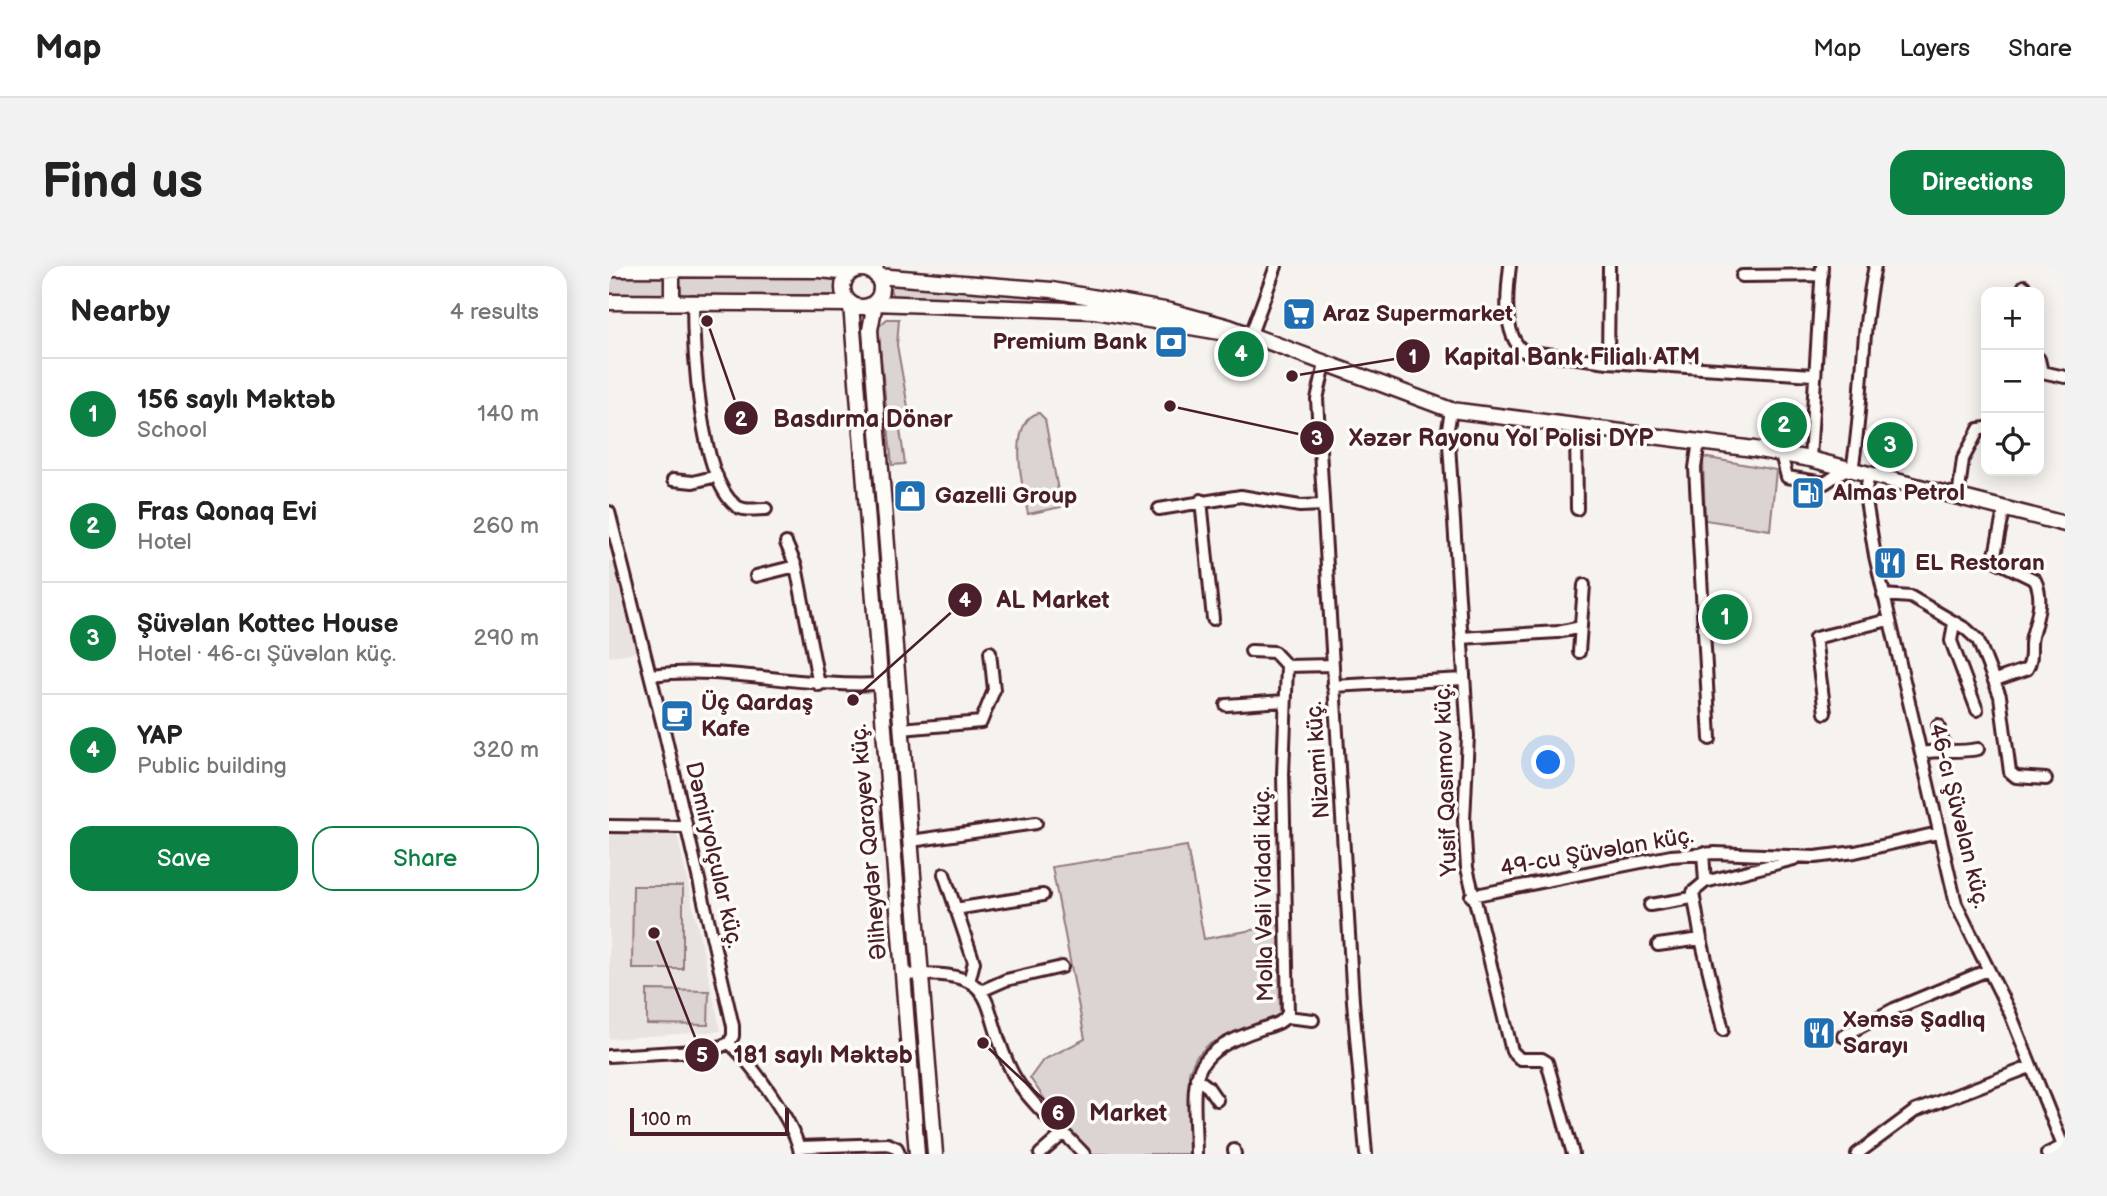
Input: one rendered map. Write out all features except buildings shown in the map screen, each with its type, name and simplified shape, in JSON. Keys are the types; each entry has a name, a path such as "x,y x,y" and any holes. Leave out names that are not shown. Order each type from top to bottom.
{"main road":[{"path":"672,267 672,301"},
{"path":"609,269 672,267 867,270 1080,295 1210,320 1249,337 1451,410 1576,428 1699,441 1810,459 2065,524"},
{"path":"851,270 843,289 851,304"},
{"path":"875,303 881,293 876,271"},
{"path":"609,302 851,304 863,308 875,303 1095,311 1249,337"},
{"name":"Əliheydər Qarayev küç.","path":"875,303 869,326 934,1154"},
{"name":"Əliheydər Qarayev küç.","path":"851,304 911,1083"},
{"path":"866,503 883,502"},
{"path":"893,849 897,855 903,857 911,845"},
{"path":"911,1083 934,1154"},
{"path":"911,1083 917,1154"}],"street":[{"path":"1249,337 1276,266"},
{"path":"1510,266 1509,315 1519,348 1539,355 1608,362 1813,375"},
{"path":"1608,362 1609,266"},
{"path":"1781,454 1787,477 1825,483 1849,469 1859,427 1859,386 1875,266"},
{"path":"1742,276 1788,271 1822,271 1813,375 1810,459"},
{"path":"693,301 695,372 717,476 736,506 742,509 766,509"},
{"name":"Nizami küç.","path":"1325,365 1316,392 1333,686 1366,1154"},
{"path":"2044,372 2065,377"},
{"name":"Yusif Qasımov küç.","path":"1451,410 1448,429 1468,748 1464,837 1471,896 1512,1051 1520,1059 1542,1059 1547,1062 1573,1154"},
{"path":"1576,428 1577,509"},
{"path":"1958,498 1966,449 1981,429"},
{"path":"1699,441 1695,468 1710,739"},
{"name":"46-cı Şüvəlan küç.","path":"1869,475 1865,494 1866,511 1883,596 1958,911 2015,1025 2064,1148"},
{"path":"673,480 693,482 717,476"},
{"path":"1159,509 1201,500 1241,496 1300,506 1323,505"},
{"path":"1201,500 1213,619"},
{"path":"1995,680 2027,669 2032,659 2032,634 2039,615 2035,580 1994,560 2004,510"},
{"name":"Dəmiryolçular küç.","path":"609,512 614,552 651,675 733,1026 733,1036 729,1043"},
{"path":"786,543 796,566 819,685"},
{"path":"756,576 796,566"},
{"path":"1579,652 1584,585"},
{"path":"1883,596 1894,594 1911,597 1973,633 1995,680 2003,708 2010,772 2016,777 2046,779"},
{"path":"1825,713 1815,638 1889,620"},
{"path":"1954,623 1951,641 1977,710"},
{"path":"1461,638 1557,632 1581,627"},
{"path":"1251,651 1274,652 1287,666 1332,665"},
{"path":"901,729 981,722 994,690 990,652"},
{"name":"Molla Vəli Vidadi küç.","path":"1196,1078 1201,1064 1213,1049 1286,1017 1283,774 1287,666"},
{"path":"651,675 691,673 819,685 879,684"},
{"path":"1333,686 1464,679"},
{"path":"1226,705 1285,701"},
{"path":"1938,725 1945,749"},
{"path":"1921,753 1945,749 1955,753 1978,749"},
{"path":"911,845 1036,822"},
{"path":"609,826 686,827"},
{"name":"49-cu Şüvəlan küç.","path":"1471,896 1671,856 1703,853 1798,858 1855,852 1938,833"},
{"path":"1703,853 1705,882"},
{"path":"1723,1030 1692,898 1697,887 1705,882 1798,858"},
{"path":"944,874 974,962 969,982"},
{"path":"955,909 1043,895"},
{"path":"1650,905 1692,898"},
{"path":"1658,945 1701,939"},
{"path":"981,991 1006,980 1062,967"},
{"path":"1843,1036 1894,1009 1988,970"},
{"path":"902,975 920,974"},
{"name":"Əliheydər Qarayev küç.","path":"920,974 940,975 969,982 981,991 992,1011 1013,1074 1084,1154"},
{"path":"1286,1017 1313,1020"},
{"path":"609,1056 712,1050 729,1043 752,1069 789,1125 800,1151 888,1144 897,1148 899,1154"},
{"path":"1857,1154 1915,1111 2030,1067"},
{"path":"1196,1078 1208,1087 1217,1100"},
{"path":"1196,1078 1196,1154"},
{"path":"1040,1154 1064,1133"},
{"path":"2047,1154 2064,1148"}],"shaded area":[{"path":"680,275 836,277 836,295 681,295"},
{"path":"664,276 664,295 609,295 609,277"},
{"path":"893,283 1076,297 1077,303 893,297 890,289"},
{"path":"887,319 899,319 897,345 909,413 898,416 905,464 892,465 878,327"},
{"path":"1039,413 1045,419 1061,507 1028,514 1019,458 1020,442 1023,428 1029,418"},
{"path":"1703,457 1776,470 1770,530 1705,520"},
{"path":"609,559 617,569 636,652 609,657"},
{"path":"609,834 677,834 721,1031 609,1039"},
{"path":"1187,846 1204,939 1279,925 1280,1016 1209,1044 1196,1057 1189,1072 1190,1154 1091,1154 1053,1111 1030,1078 1043,1060 1085,1039 1052,867"},
{"path":"633,886 683,886 683,969 632,969"},
{"path":"647,990 709,991 708,1025 647,1024"}],"place":[{"name":"Araz Supermarket","path":"1299,314"},
{"name":"Basdırma Dönər","path":"707,321"},
{"name":"Premium Bank","path":"1171,342"},
{"name":"YAP","path":"1241,354"},
{"name":"Kapital Bank Filialı ATM","path":"1292,376"},
{"name":"Xəzər Rayonu Yol Polisi DYP","path":"1170,406"},
{"name":"Fras Qonaq Evi","path":"1784,425"},
{"name":"Şüvəlan Kottec House","path":"1890,445"},
{"name":"Almas Petrol","path":"1808,493"},
{"name":"Gazelli Group","path":"910,496"},
{"name":"EL Restoran","path":"1890,563"},
{"name":"156 saylı Məktəb","path":"1725,617"},
{"name":"AL Market","path":"853,700"},
{"name":"Üç Qardaş Kafe","path":"677,716"},
{"name":"181 saylı Məktəb","path":"654,933"},
{"name":"Xəmsə Şadlıq Sarayı","path":"1819,1033"},
{"name":"Market","path":"983,1043"}]}
